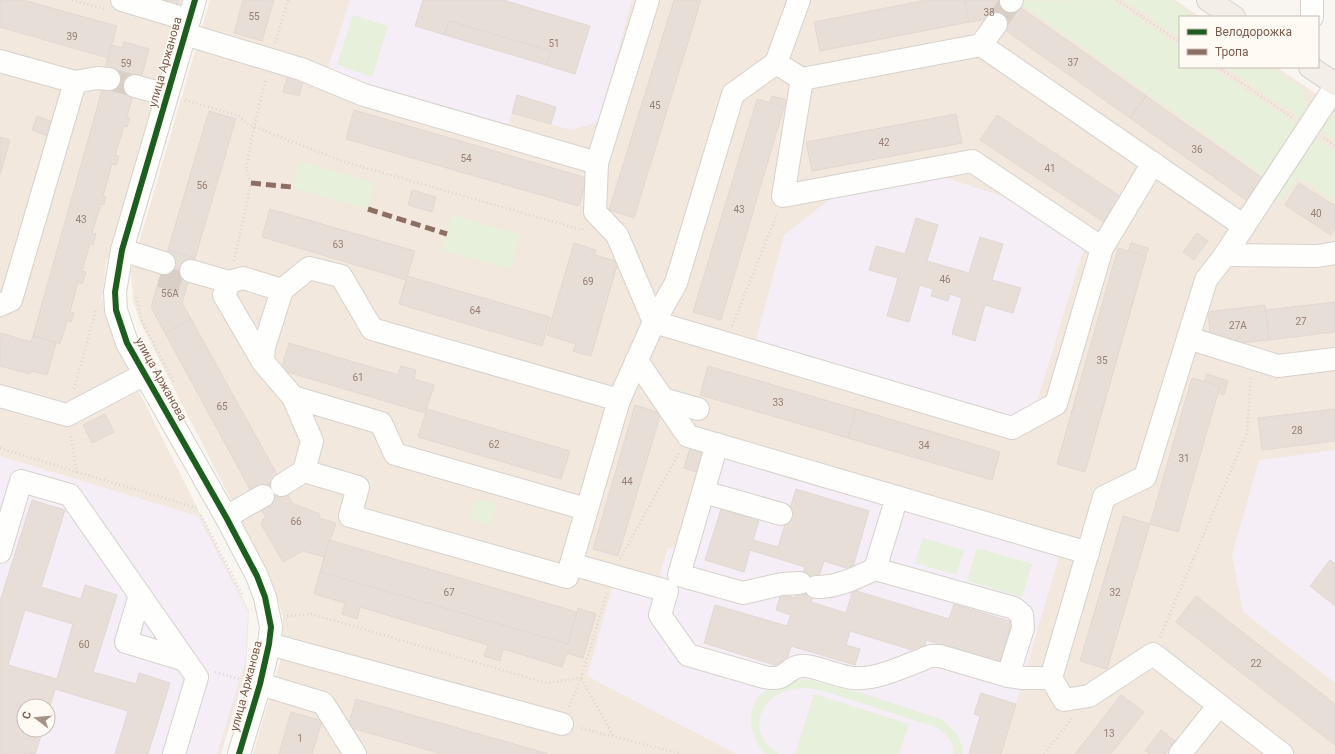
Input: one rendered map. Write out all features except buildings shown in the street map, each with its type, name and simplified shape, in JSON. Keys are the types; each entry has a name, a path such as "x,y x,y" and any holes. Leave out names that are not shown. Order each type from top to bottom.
{"main road":[{"path":"1208,0 1232,16"},
{"path":"1313,68 1335,85"}],"street":[{"path":"122,0 189,18 270,59 301,68 364,94 597,163"},
{"path":"648,0 597,163 596,212 617,234 654,322"},
{"path":"304,471 358,487 350,516 567,577 619,400 654,322 676,283 733,94 776,63 799,0"},
{"path":"1312,0 1312,16"},
{"name":"улица Аржанова","path":"189,18 174,97 115,292 116,310 128,343 226,517 257,576 265,597 271,627 269,644 247,680 239,754"},
{"path":"776,63 802,79 981,45 996,24"},
{"path":"981,45 1244,226"},
{"path":"0,61 76,82 97,78 110,79"},
{"path":"802,79 783,196 972,161 1102,248"},
{"path":"0,306 12,300 76,82"},
{"path":"1282,754 1152,654 1089,696 1064,700 1050,678 1104,497 1144,478 1206,280 1225,255 1335,85"},
{"path":"135,86 174,97"},
{"path":"654,322 1012,428 1056,404 1102,248 1153,163"},
{"path":"1225,255 1317,256 1335,253"},
{"path":"125,261 162,269"},
{"path":"263,362 264,347 282,290 309,268 341,276 372,329 619,400"},
{"path":"189,277 227,289 263,362 293,397 312,441 304,471 282,485"},
{"path":"227,289 243,278 282,290"},
{"path":"1188,338 1278,366 1335,360"},
{"path":"637,361 688,436 1088,552"},
{"path":"0,396 67,415 145,374"},
{"path":"293,397 381,423 395,454 586,509"},
{"path":"663,399 698,409"},
{"path":"717,444 704,492 673,583 660,615 688,655 774,679 784,676 793,669 802,665 854,678 869,678 931,656 940,656 1008,676 1024,678 1050,678"},
{"path":"0,552 21,481 70,495 197,677 174,754"},
{"path":"704,492 781,514"},
{"path":"226,517 263,496"},
{"path":"875,569 897,497"},
{"path":"571,564 612,576 743,593 782,584 828,587 844,583 875,569 1014,608 1022,615 1022,628 1008,676"},
{"path":"140,595 126,642 185,660"},
{"path":"269,644 562,724"},
{"path":"247,680 323,703 356,754"},
{"path":"1180,754 1219,705"}],"path":[{"path":"1118,0 1179,41"},
{"path":"227,289 251,183 246,169 270,59"},
{"path":"1219,68 1335,146"},
{"path":"174,97 239,116 247,124 342,161 582,230 596,212"},
{"path":"725,343 783,196"},
{"path":"125,261 142,321 177,389"},
{"path":"97,304 100,311"},
{"path":"1152,654 1247,433 1252,358"},
{"path":"681,754 562,724 581,678 612,576 688,436"},
{"path":"77,472 198,508"},
{"path":"194,501 244,598"},
{"path":"281,616 312,614 546,683 581,678"},
{"path":"581,678 614,737"},
{"path":"1044,754 1089,696"}],"shaded area":[{"path":"0,0 186,0 106,264 102,299 114,342 249,611 246,670 221,754 0,754"},
{"path":"210,0 1175,0 1199,16 1179,16 1179,68 1278,68 1335,106 1335,754 253,754 282,655 283,617 271,578 140,322 133,300 131,270"},
{"path":"350,0 632,0 598,122 571,130 512,113 507,129 327,71"},
{"path":"943,177 1012,199 1084,247 1037,402 1010,422 804,361 800,353 756,340 784,235 834,196"},
{"path":"706,448 1061,550 1001,754 736,754 587,676 618,567 659,578 667,549 678,546"},
{"path":"1335,450 1335,683 1243,612 1232,555 1259,460"},
{"path":"0,456 198,516 248,612 245,662 217,754 0,754"}],"green space":[{"path":"1111,0 1179,45 1179,68 1212,68 1299,126 1267,178 1017,1"},
{"path":"1123,0 1171,0 1195,16 1179,16 1179,37"},
{"path":"353,15 388,26 372,77 337,65"},
{"path":"1225,68 1272,68 1303,89 1306,107 1303,120"},
{"path":"1330,112 1335,112 1335,141 1316,128"},
{"path":"1311,135 1335,151 1335,202 1297,177 1281,202 1273,197"},
{"path":"300,161 375,183 368,209 292,187"},
{"path":"452,215 520,235 510,269 442,250"},
{"path":"476,498 496,504 490,525 469,519"},
{"path":"923,538 964,550 956,575 915,563"},
{"path":"977,548 1032,564 1022,597 967,581"},
{"path":"807,679 858,692 943,720 956,733 963,747 962,754 953,754 953,746 951,742 938,728 831,693 806,688 791,689 779,694 769,701 762,711 759,722 761,733 767,744 779,754 765,754 754,736 752,727 751,717 757,699 777,683 790,680"},
{"path":"814,694 909,724 899,754 795,754"}],"tunnel":[{"path":"996,24 1011,1"},
{"path":"109,79 135,86"},
{"path":"160,276 187,284"}],"marked path":[{"path":"251,183 292,187"},
{"path":"368,209 447,234"}],"cycle path":[{"path":"195,0 122,250 115,292 116,310 127,343 226,517 257,576 265,597 271,627 269,644 260,684 239,754"}]}
